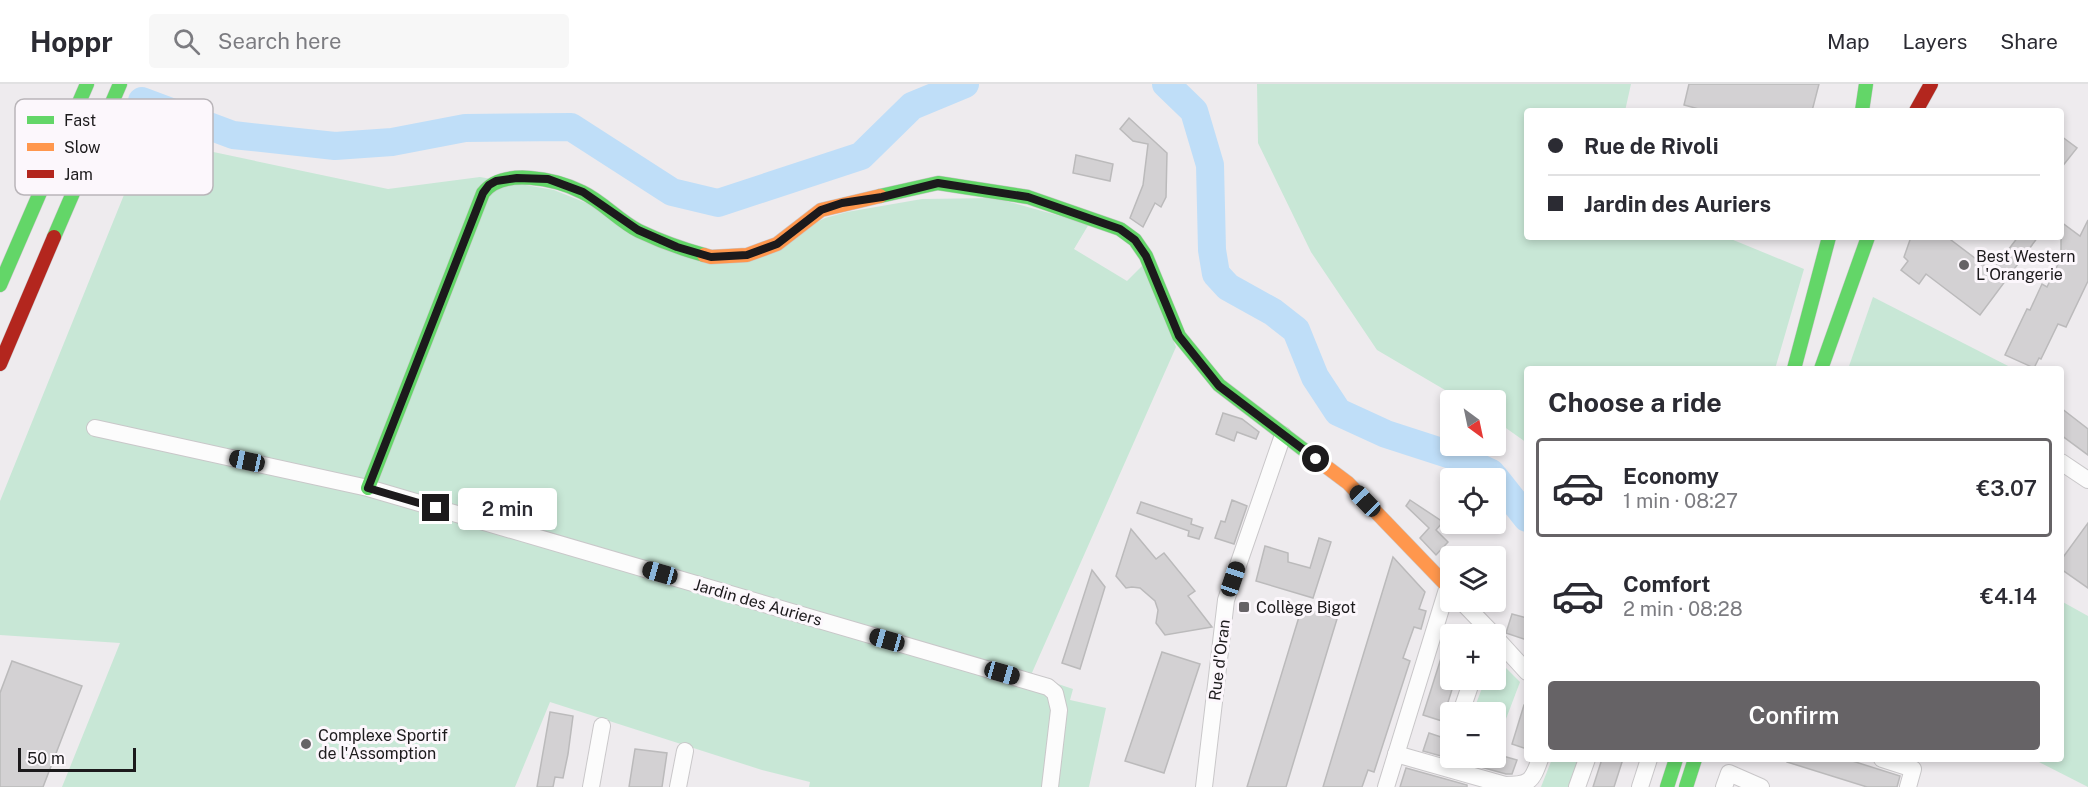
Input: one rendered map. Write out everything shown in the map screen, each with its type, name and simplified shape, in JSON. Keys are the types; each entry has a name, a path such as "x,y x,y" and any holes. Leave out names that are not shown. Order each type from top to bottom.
{"main road":[{"path":"81,99 87,84"},
{"path":"114,99 120,84"},
{"path":"1862,108 1866,84"},
{"path":"1918,108 1931,84"},
{"path":"368,488 483,193 489,185 496,181 517,178 548,179 583,192 638,230 677,247 711,257 747,255 777,244 821,210 842,203 882,197 938,183 1028,197 1120,229 1135,240 1146,256 1179,336 1219,386 1348,483 1440,579"},
{"path":"0,285 39,195"},
{"path":"0,364 73,195"},
{"path":"1795,366 1828,240"},
{"path":"1822,366 1867,240"},
{"path":"1656,787 1664,762"},
{"path":"1667,787 1675,762"},
{"path":"1686,787 1694,762"}],"street":[{"name":"Jardin des Auriers","path":"95,428 368,488 1048,687 1055,693 1059,710 1050,787"},
{"name":"Rue d'Oran","path":"1204,787 1226,600 1283,435"},
{"path":"2064,464 2088,480"},
{"path":"1386,787 1441,612"},
{"path":"1471,612 1481,624"},
{"path":"1506,650 1524,669"},
{"path":"591,787 602,726"},
{"path":"678,787 685,752"},
{"path":"1396,754 1477,782 1505,785 1522,785 1533,778 1539,762"},
{"path":"1577,787 1586,762"},
{"path":"1641,787 1648,762"},
{"path":"1891,762 1913,769 1908,787"},
{"path":"1726,780 1761,787"}],"green space":[{"path":"1257,84 1631,84 1626,108 1524,108 1524,240 1733,240 1804,269 1776,366 1524,366 1524,441 1506,428 1506,390 1445,390 1377,350 1311,252 1258,143"},
{"path":"213,152 388,189 480,177 554,190 736,263 825,218 847,212 922,199 995,198 1089,224 1074,249 1127,281 1143,265 1176,347 1031,675 1073,689 1070,700 1106,708 1089,787 809,787 810,782 762,770 550,702 515,787 62,787 120,643 0,635 0,501 124,195 213,195"},
{"path":"1873,297 2008,366 1849,366"},
{"path":"2064,603 2088,616 2088,787 2039,762 2064,762"},
{"path":"1506,668 1520,682 1506,719 1506,702 1477,702 1481,690 1506,690"},
{"path":"1551,762 1578,762 1569,787 1541,787"}],"building":[{"path":"1689,84 1819,84 1813,108 1695,108 1684,105"},
{"path":"1129,118 1167,153 1166,197 1161,207 1155,203 1143,227 1130,218 1143,185 1148,144 1133,141 1120,129"},
{"path":"2064,138 2077,148 2064,164"},
{"path":"1076,155 1113,164 1110,181 1073,173"},
{"path":"2088,220 2088,281 2066,327 2058,324 2041,359 2039,358 2035,366 2030,366 2005,355 2027,309 2030,310 2042,284 2047,287 2061,258 2064,224 2080,236"},
{"path":"1910,240 1951,240 1992,271 2016,240 2036,240 1980,315 1926,274 1919,284 1901,270 1908,261 1904,257"},
{"path":"2064,410 2088,429 2088,455 2064,437"},
{"path":"1223,413 1242,419 1259,432 1256,439 1237,432 1234,441 1216,434"},
{"path":"1232,500 1247,506 1234,544 1215,538 1221,521 1225,522"},
{"path":"1410,500 1440,520 1440,525 1436,530 1448,542 1444,546 1440,546 1440,551 1436,555 1420,538 1429,528 1406,506"},
{"path":"1141,502 1192,519 1191,524 1203,528 1199,539 1188,536 1189,531 1137,513"},
{"path":"2088,523 2088,588 2064,571 2064,556"},
{"path":"1131,529 1156,559 1164,553 1195,591 1188,596 1212,627 1165,635 1156,623 1158,610 1155,601 1140,588 1126,588 1116,576"},
{"path":"1319,538 1331,542 1313,598 1256,581 1265,546 1288,553 1288,562 1310,568"},
{"path":"1393,557 1425,592 1419,609 1426,611 1421,629 1414,627 1403,658 1410,661 1374,772 1368,770 1362,787 1323,787"},
{"path":"1092,570 1105,587 1080,669 1062,663"},
{"path":"1302,607 1337,619 1286,787 1247,787"},
{"path":"1512,614 1524,617 1524,639 1506,633"},
{"path":"1162,652 1200,664 1164,773 1125,761"},
{"path":"12,661 82,686 43,787 0,787 0,693"},
{"path":"1440,661 1440,690 1452,690 1448,702 1440,702 1440,720 1423,715"},
{"path":"1524,705 1524,748 1512,744"},
{"path":"550,712 573,716 568,754 563,778 555,777 553,787 537,787"},
{"path":"1429,733 1440,737 1440,756 1423,751"},
{"path":"635,749 667,753 662,787 629,787"},
{"path":"1506,757 1517,760 1512,774 1484,768 1506,768"},
{"path":"1601,762 1622,762 1614,787 1593,787"},
{"path":"1787,762 1856,762 1900,776 1897,787 1867,787"},
{"path":"1406,768 1467,785 1467,787 1400,787"}],"waterway":[{"path":"213,128 233,135 335,146 392,142 465,128 571,127 672,192 718,203 861,156 912,106 965,84"},
{"path":"1166,84 1194,111 1210,165 1212,250 1216,274 1228,287 1273,312 1296,330 1315,377 1338,412 1386,434 1454,456 1480,468"},
{"path":"1506,492 1524,514"}],"traffic: fast":[{"path":"81,99 87,84"},
{"path":"114,99 120,84"},
{"path":"1862,108 1866,84"},
{"path":"368,488 483,193 492,185 503,180 530,178 571,187 590,196 639,231 704,255"},
{"path":"880,196 938,183 1028,197 1120,229 1135,240 1146,256 1179,336 1219,385 1308,453"},
{"path":"0,285 39,195"},
{"path":"54,237 72,195"},
{"path":"1795,366 1828,240"},
{"path":"1822,366 1867,240"},
{"path":"1667,787 1675,762"},
{"path":"1686,787 1694,762"}],"traffic: slow":[{"path":"704,255 711,257 747,255 777,244 821,210 880,196"},
{"path":"1308,453 1348,483 1440,579"}],"traffic: jam":[{"path":"1918,108 1931,84"},
{"path":"0,364 54,237"}],"place":[{"name":"Best Western L'Orangerie","path":"1964,265"},
{"name":"Collège Bigot","path":"1244,607"},
{"name":"Complexe Sportif de l'Assomption","path":"306,744"}],"route":[{"path":"436,508 368,488 483,193 489,185 496,181 517,178 548,179 583,192 638,230 677,247 711,257 747,255 777,244 821,210 842,203 882,197 938,183 1028,197 1120,229 1135,240 1146,256 1179,336 1219,386 1316,459"}]}
